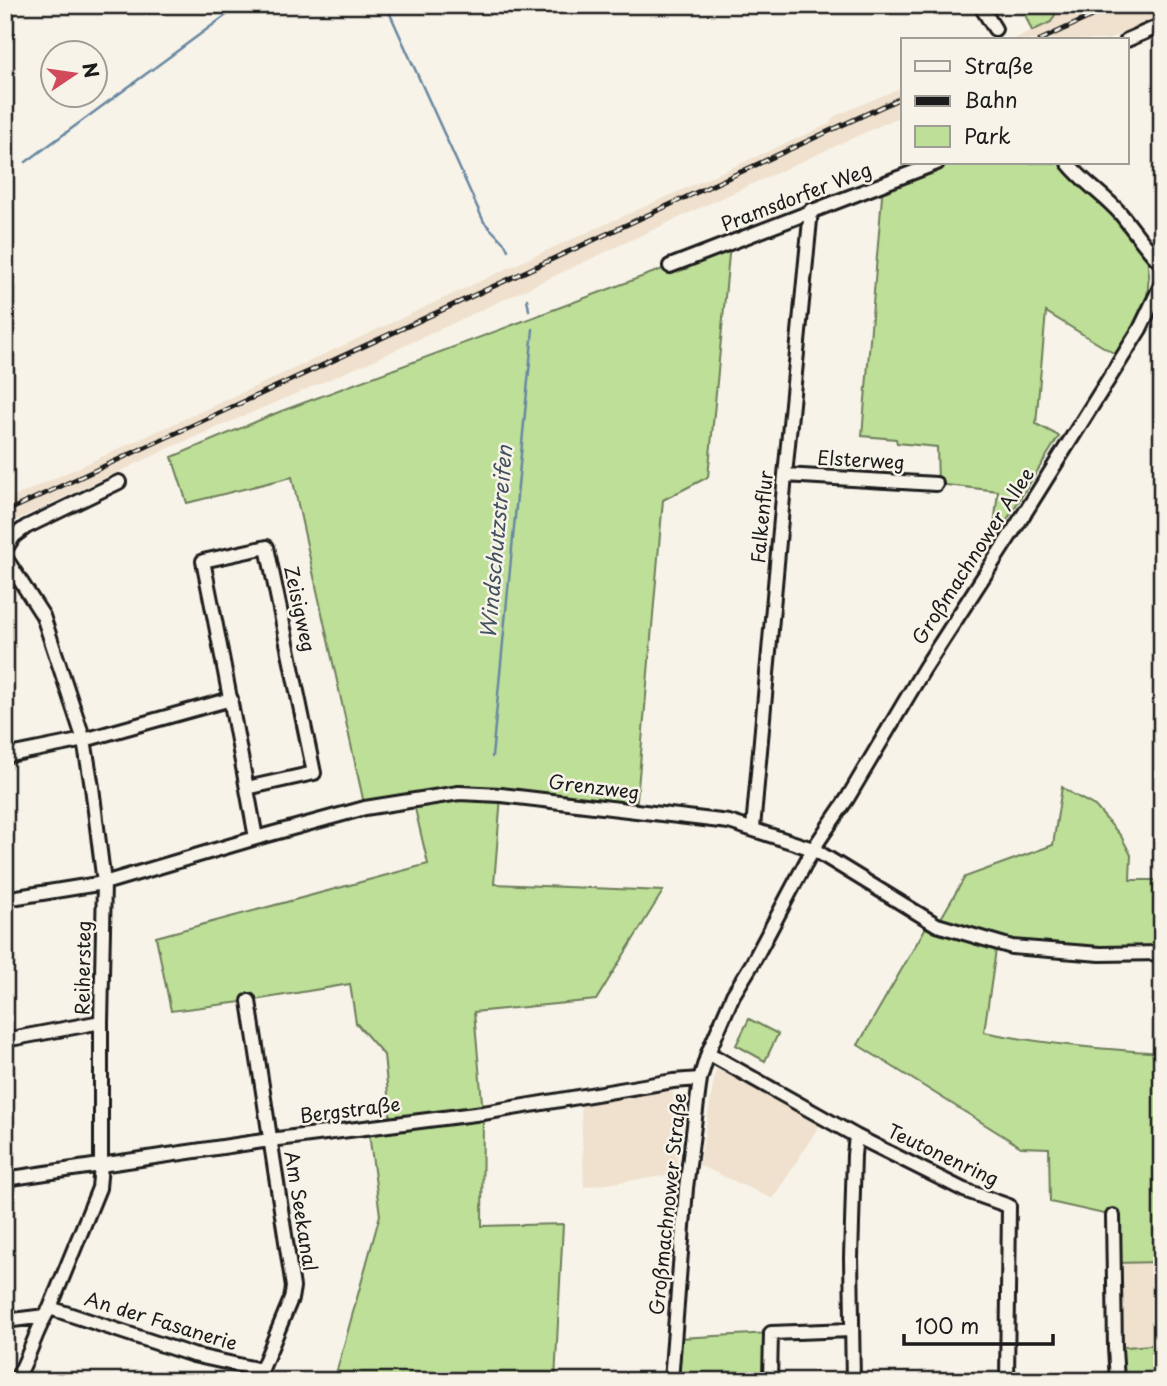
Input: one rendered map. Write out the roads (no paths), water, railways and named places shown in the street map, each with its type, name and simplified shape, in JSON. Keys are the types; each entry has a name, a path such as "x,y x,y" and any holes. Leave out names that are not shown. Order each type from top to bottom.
{"street":[{"path":"980,5 992,24 986,5"},
{"path":"1128,40 1162,25"},
{"name":"Pramsdorfer Weg","path":"670,266 934,164"},
{"path":"1069,164 1079,177 1119,213 1162,264"},
{"name":"Falkenflur","path":"753,828 811,210"},
{"name":"Großmachnower Allee","path":"813,849 847,799 924,669 1026,512 1140,328 1162,283"},
{"name":"Elsterweg","path":"785,475 936,484"},
{"path":"5,550 14,536 26,527 119,482"},
{"name":"Zeisigweg","path":"247,788 314,773 267,547 203,561 256,838"},
{"name":"Reihersteg","path":"5,557 43,616 84,740 104,883 99,1188 26,1364 15,1381"},
{"path":"5,756 84,740 231,699"},
{"name":"Grenzweg","path":"5,899 104,883 365,808 459,793 501,795 729,822 813,849 929,922 972,936 1012,947 1100,954 1162,953"},
{"name":"Großmachnower Straße","path":"671,1381 686,1188 700,1079 733,995 813,849"},
{"name":"Am Seekanal","path":"249,1001 293,1287 291,1299 259,1375"},
{"path":"5,1040 101,1022"},
{"name":"Teutonenring","path":"708,1053 856,1136 964,1190 1009,1206 1007,1381"},
{"name":"Bergstraße","path":"5,1179 270,1140 483,1113 673,1081 700,1079"},
{"name":"Teutonenring","path":"853,1381 851,1329 856,1136"},
{"path":"1113,1216 1118,1381"},
{"path":"5,1321 48,1312"},
{"name":"An der Fasanerie","path":"48,1312 259,1375"},
{"path":"770,1381 771,1333 851,1329"}],"waterway":[{"path":"26,162 240,5"},
{"name":"Windschutzstreifen","path":"386,5 484,222 508,250"},
{"name":"Windschutzstreifen","path":"527,299 529,310"},
{"name":"Windschutzstreifen","path":"492,757 533,329"}],"railway":[{"path":"1044,38 1116,5"},
{"path":"5,512 901,98"}]}
